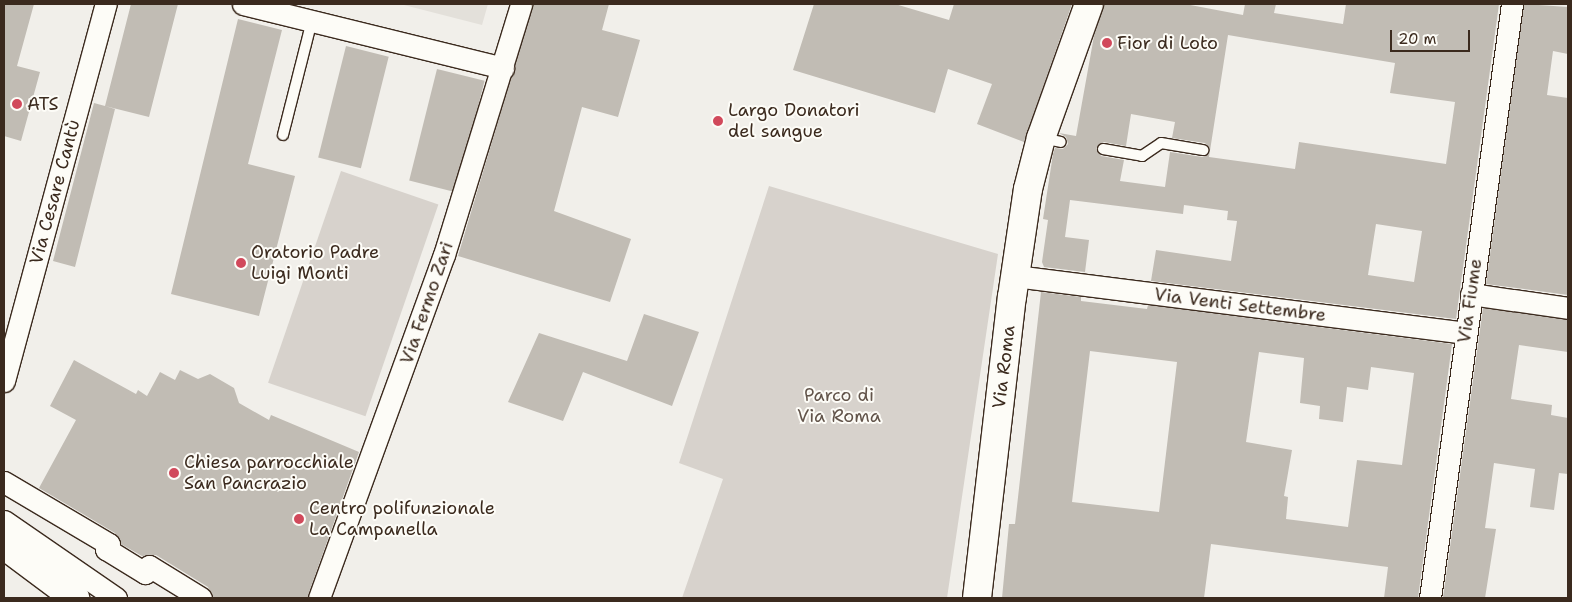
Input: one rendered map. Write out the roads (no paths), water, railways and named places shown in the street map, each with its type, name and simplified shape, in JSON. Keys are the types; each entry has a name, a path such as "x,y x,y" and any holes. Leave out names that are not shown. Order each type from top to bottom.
{"street":[{"name":"Via Cesare Cantù","path":"4,381 106,4"},
{"path":"243,4 503,68"},
{"name":"Via Fermo Zari","path":"318,598 444,255 503,68 520,4"},
{"name":"Via Roma","path":"977,598 1015,276 1028,189 1051,140 1089,4"},
{"name":"Via Fiume","path":"1430,598 1512,4"},
{"name":"Via Venti Settembre","path":"1015,276 1466,333"},
{"path":"1471,294 1568,308"},
{"path":"4,482 109,544 106,549 145,573 149,566 201,598"},
{"path":"4,521 116,598"},
{"path":"4,545 75,598"}],"lane":[{"path":"283,135 312,20"},
{"path":"1103,148 1142,156 1161,143 1203,150"}],"place":[{"name":"Fior di Loto","path":"1107,43"},
{"name":"ATS","path":"17,104"},
{"name":"Largo Donatori del sangue","path":"718,121"},
{"name":"Oratorio Padre Luigi Monti","path":"241,263"},
{"name":"Chiesa parrocchiale San Pancrazio","path":"174,473"},
{"name":"Centro polifunzionale La Campanella","path":"299,519"}],"park label":[{"name":"Parco di Via Roma","path":"839,406"}]}
